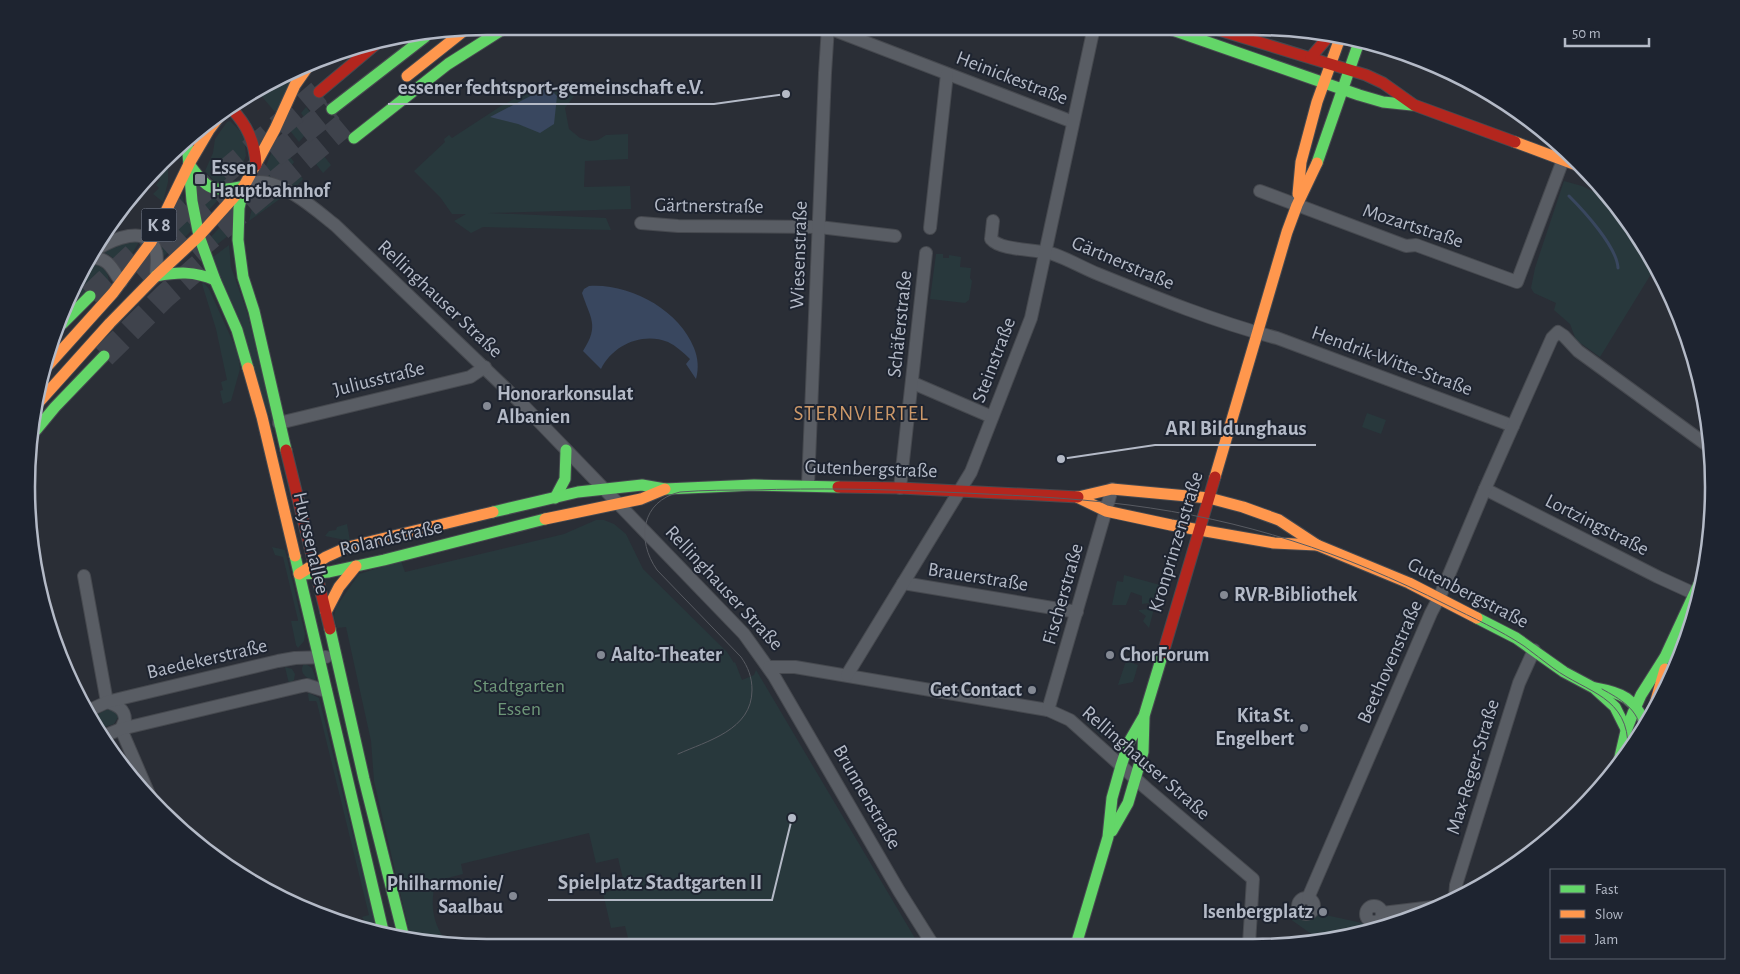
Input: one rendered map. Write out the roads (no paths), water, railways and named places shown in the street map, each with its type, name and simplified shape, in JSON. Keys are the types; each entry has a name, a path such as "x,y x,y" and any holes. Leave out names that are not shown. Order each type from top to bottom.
{"main road":[{"path":"354,138 429,78 494,35"},
{"path":"1186,35 1332,87 1383,102 1414,105 1567,161"},
{"path":"1236,35 1340,66 1383,83 1414,105"},
{"path":"396,84 458,36"},
{"path":"455,38 459,36"},
{"path":"332,109 418,41"},
{"path":"1311,57 1325,41"},
{"name":"Kronprinzenstraße","path":"1108,837 1112,798 1121,766 1129,742 1144,716 1257,333 1297,205 1316,166 1332,87 1340,66 1340,44"},
{"name":"Kronprinzenstraße","path":"1297,205 1301,162 1340,66 1354,47"},
{"path":"319,92 368,51"},
{"path":"348,95 372,64"},
{"name":"K 8","path":"45,396 85,350 156,276 199,236 244,186 295,85 303,74"},
{"path":"235,112 253,139 256,165"},
{"name":"K 8","path":"54,359 121,282 151,242 189,164 208,131"},
{"name":"Huyssenallee","path":"188,148 192,201 199,236 214,280 237,330 248,365 294,547 382,926"},
{"path":"189,164 203,183 213,190 244,186"},
{"name":"Huyssenallee","path":"244,186 239,208 240,259 243,277 254,312 279,423 316,568 364,779 402,931"},
{"path":"156,276 181,271 192,272 214,280"},
{"path":"67,319 90,296"},
{"path":"39,426 104,356"},
{"path":"556,498 565,478 566,450"},
{"name":"Gutenbergstraße","path":"665,489 746,485 808,486 960,490 1077,497 1112,489 1208,498 1279,520 1317,545 1385,572 1516,638 1564,672 1594,688 1615,707 1626,729"},
{"name":"Rolandstraße","path":"299,574 316,568 348,547 556,498 604,488 642,486 665,489"},
{"name":"Rolandstraße","path":"316,568 329,572 384,560 503,528 641,499 665,489"},
{"name":"Gutenbergstraße","path":"1077,497 1106,511 1199,530 1274,543 1317,545"},
{"path":"307,535 348,547"},
{"path":"384,560 388,539"},
{"path":"326,612 339,587 356,566"},
{"path":"1622,748 1626,729 1636,706 1647,684 1667,655 1692,595"},
{"path":"1663,676 1667,655"},
{"name":"Gutenbergstraße","path":"1594,688 1618,692 1647,684"},
{"name":"Gutenbergstraße","path":"1618,692 1636,706"},
{"path":"1636,706 1642,717"},
{"name":"Kronprinzenstraße","path":"1108,837 1128,803 1143,752 1144,716"},
{"path":"1078,939 1108,837"}],"street":[{"name":"Wiesenstraße","path":"808,486 827,35"},
{"name":"Heinickestraße","path":"848,35 1073,122"},
{"name":"Steinstraße","path":"847,675 971,472 1031,318 1092,35"},
{"path":"930,228 947,74"},
{"name":"Mozartstraße","path":"1297,205 1406,246 1416,246 1517,282 1563,160"},
{"name":"Rellinghauser Straße","path":"244,186 258,182 270,183 286,190 335,225 485,367 604,488 744,634 769,667 795,667 847,675 864,680 1048,710 1070,720 1253,879 1249,939"},
{"path":"1260,191 1297,205"},
{"name":"Gärtnerstraße","path":"993,221 990,233 991,239 1001,245 1054,254 1095,273 1182,307 1257,333"},
{"name":"Gärtnerstraße","path":"641,223 678,226 819,227 895,236"},
{"path":"107,243 125,237 142,237 151,242 156,251 156,276"},
{"name":"Schäferstraße","path":"900,488 926,253"},
{"path":"98,258 106,261 121,282"},
{"name":"Beethovenstraße","path":"1308,898 1548,346 1558,332 1578,351 1702,442"},
{"name":"Hendrik-Witte-Straße","path":"1257,333 1277,338 1513,426"},
{"name":"Juliusstraße","path":"279,423 470,376 485,367"},
{"path":"913,383 992,417"},
{"name":"Fischerstraße","path":"1048,710 1112,489"},
{"name":"Lortzingstraße","path":"1485,490 1658,577 1693,592"},
{"path":"84,576 107,702 114,704 122,710 125,720 121,729 143,780"},
{"name":"Brauerstraße","path":"903,583 1077,612"},
{"name":"Max-Reger-Straße","path":"1455,891 1519,683 1534,650"},
{"name":"Baedekerstraße","path":"93,708 107,702 278,661 295,658 335,657"},
{"name":"Brunnenstraße","path":"769,667 899,891 929,939"},
{"path":"109,734 121,729 302,686 326,691"},
{"path":"1382,913 1414,909"}],"water":[{"path":"542,90 551,90 557,96 554,124 540,133 518,124 490,117"},
{"path":"589,286 621,289 636,294 665,311 687,334 694,348 698,363 696,379 686,364 690,359 674,345 658,339 639,340 621,347 613,353 601,369 583,351 592,328 590,315 582,293"}],"waterway":[{"path":"1569,196 1606,240 1616,259 1618,268"}],"tunnel":[{"path":"90,296 198,195 319,92"},
{"path":"137,273 208,209 332,109"},
{"path":"193,252 344,125"},
{"path":"104,356 165,296 206,260"}],"tram line":[{"path":"678,754 714,739 736,724 745,715 750,704 752,685 749,672 741,657 657,570 646,546 646,523 650,513 657,504 667,497 680,492 716,490 848,489 919,491 1106,502 1172,511 1253,529 1331,554 1369,569 1408,586 1515,640 1553,668 1604,698 1614,707 1621,718 1627,741"},
{"path":"1602,689 1628,706 1637,717 1638,722"}],"place":[{"name":"essener fechtsport-gemeinschaft e.V.","path":"786,94"},
{"name":"Essen Hauptbahnhof","path":"200,179"},
{"name":"Honorarkonsulat Albanien","path":"487,406"},
{"name":"ARI Bildunghaus","path":"1061,459"},
{"name":"RVR-Bibliothek","path":"1224,595"},
{"name":"Aalto-Theater","path":"601,655"},
{"name":"ChorForum","path":"1110,655"},
{"name":"Get Contact","path":"1032,690"},
{"name":"Kita St. Engelbert","path":"1304,728"},
{"name":"Spielplatz Stadtgarten II","path":"792,818"},
{"name":"Philharmonie/ Saalbau","path":"513,896"},
{"name":"Isenbergplatz","path":"1323,912"}],"district":[{"name":"STERNVIERTEL","path":"861,413"}],"park label":[{"name":"Stadtgarten Essen","path":"519,698"}]}
